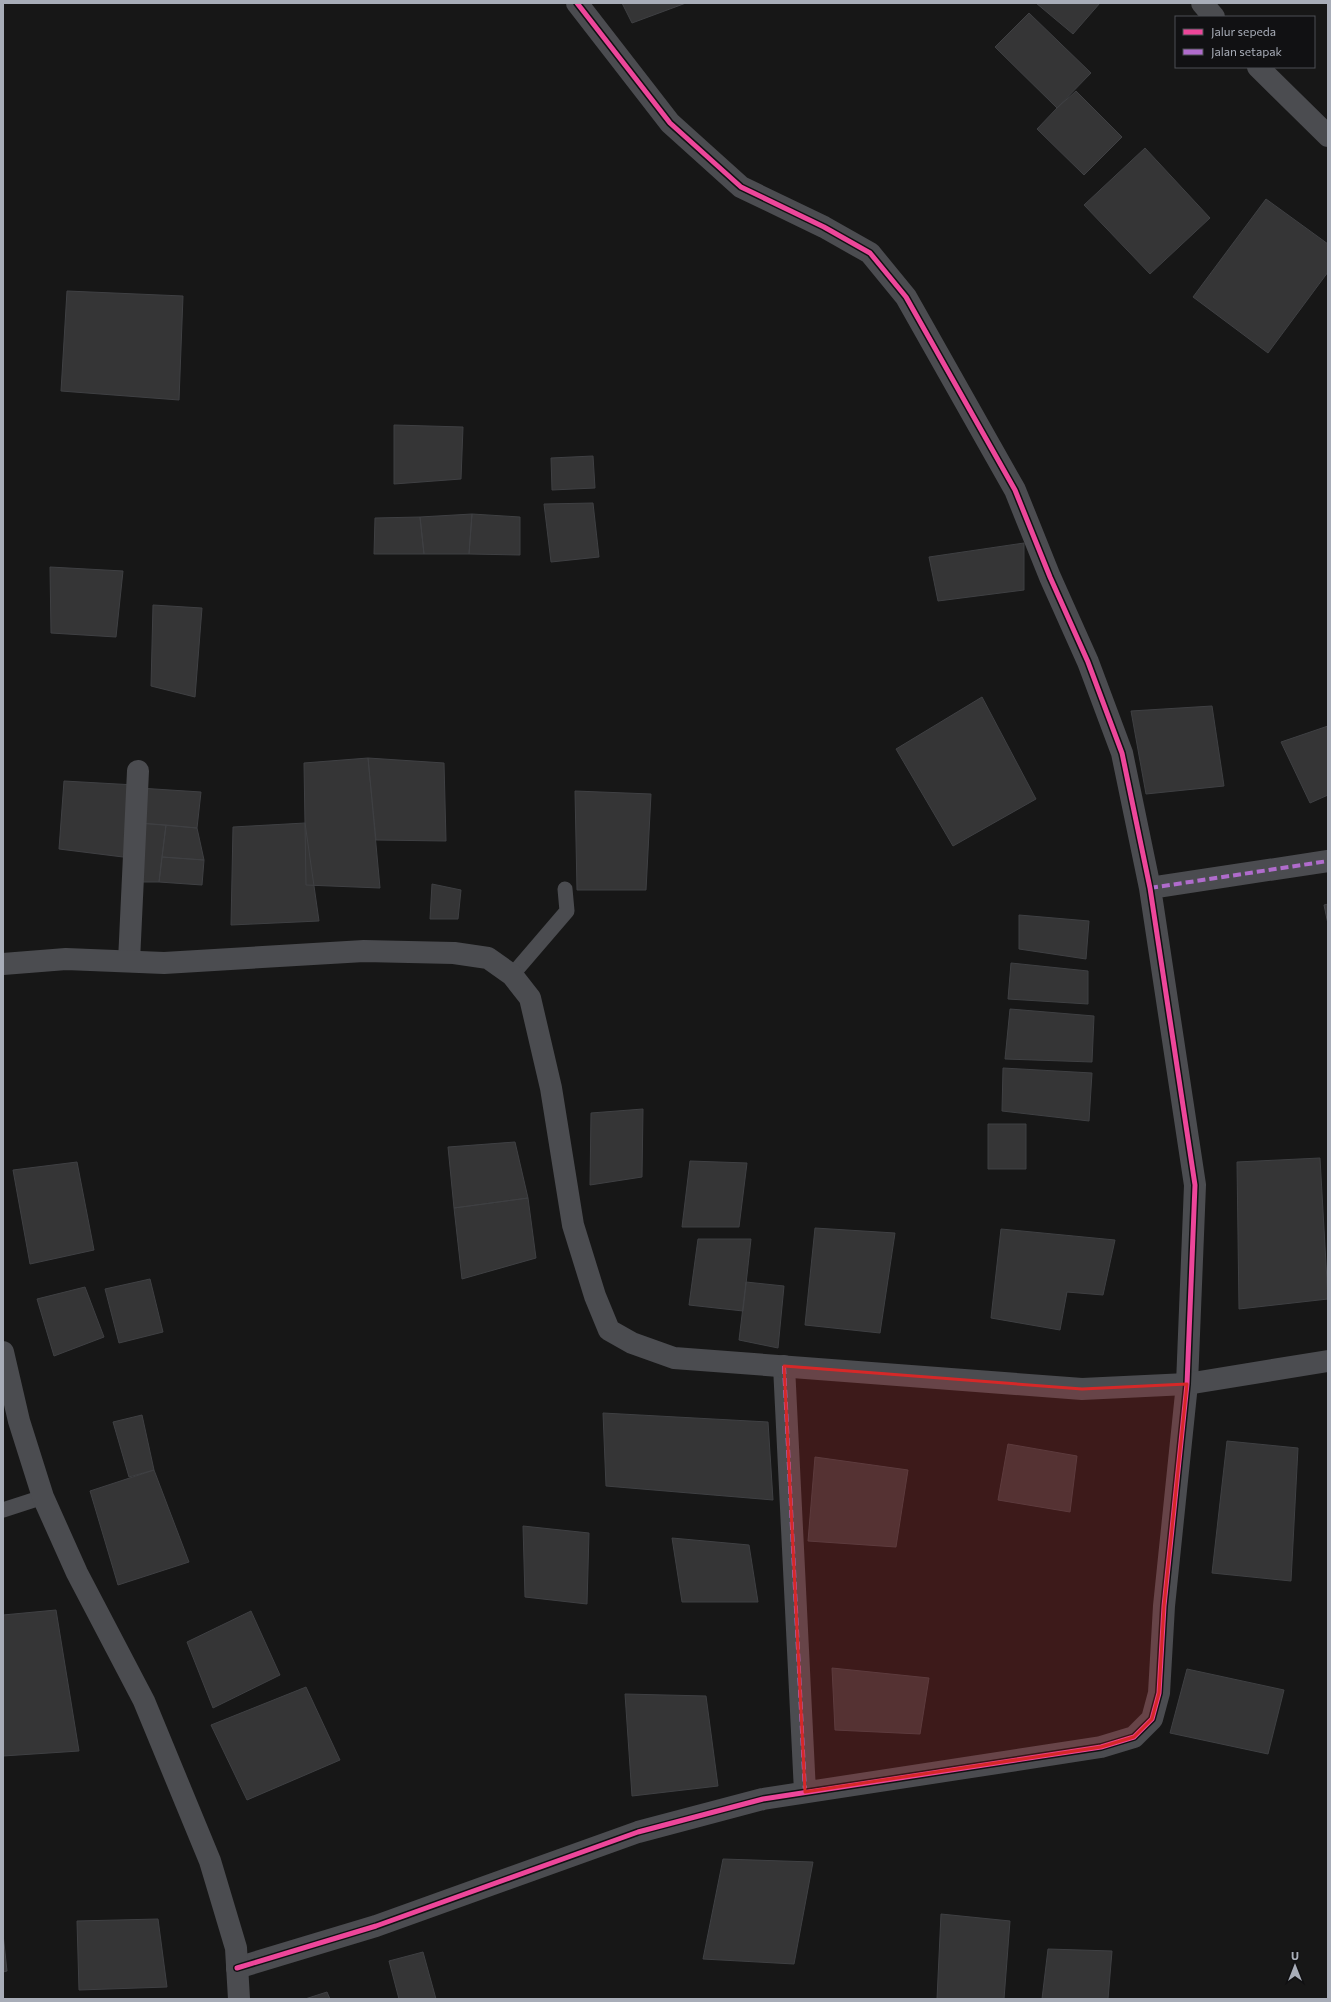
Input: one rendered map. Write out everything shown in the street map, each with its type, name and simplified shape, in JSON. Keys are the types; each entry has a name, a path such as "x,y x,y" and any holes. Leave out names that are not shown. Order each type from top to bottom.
{"street":[{"path":"237,1968 376,1926 638,1832 763,1799 1101,1746 1134,1737 1152,1719 1159,1692 1164,1606 1187,1384 1195,1185 1150,888 1122,753 1088,662 1050,576 1015,490 906,297 870,253 824,227 741,187 723,171 670,123 577,3"},
{"path":"1202,3 1213,16"},
{"path":"1259,68 1328,136"},
{"path":"129,961 138,771"},
{"path":"1150,888 1328,861"},
{"path":"3,964 66,959 164,963 364,951 454,953 488,958 512,975 530,998 551,1088 574,1225 594,1296 609,1330 632,1343 674,1358 1082,1389 1187,1384 1328,1361"},
{"path":"3,1352 19,1421 43,1497 77,1573 144,1701 210,1861 236,1948 239,1999"},
{"path":"784,1366 806,1792"}],"lane":[{"path":"512,975 567,911 565,889"},
{"path":"3,1510 43,1497"}],"highlighted area":[{"path":"784,1366 1082,1389 1187,1384 1164,1606 1159,1693 1152,1719 1134,1737 1101,1747 805,1792"}],"building":[{"path":"622,3 686,3 632,23"},
{"path":"1036,3 1100,3 1073,34"},
{"path":"1029,13 1091,73 1057,108 995,47"},
{"path":"1076,91 1122,137 1084,175 1037,129"},
{"path":"1145,148 1210,218 1150,274 1084,205"},
{"path":"1266,199 1328,244 1328,272 1268,353 1193,297"},
{"path":"67,291 183,296 179,400 61,391"},
{"path":"394,425 463,427 461,479 394,484"},
{"path":"593,456 595,488 552,490 551,458"},
{"path":"593,503 599,557 551,562 544,504"},
{"path":"472,514 469,554 424,554 420,517"},
{"path":"472,514 520,517 520,555 469,554"},
{"path":"420,517 424,554 374,554 375,518"},
{"path":"1024,543 1024,590 938,601 929,557"},
{"path":"50,567 123,571 116,637 51,633"},
{"path":"153,605 202,608 195,697 151,686"},
{"path":"982,697 1036,799 953,846 896,749"},
{"path":"1212,706 1224,786 1146,794 1131,711"},
{"path":"1328,726 1328,795 1310,803 1281,742"},
{"path":"368,758 380,888 306,885 304,763"},
{"path":"368,758 444,763 446,841 376,840"},
{"path":"64,781 135,785 131,858 59,849"},
{"path":"139,788 201,792 197,828 139,823"},
{"path":"575,791 651,794 646,890 577,890"},
{"path":"139,823 166,825 159,882 137,882"},
{"path":"305,823 319,921 231,925 233,827"},
{"path":"166,825 197,828 204,860 162,857"},
{"path":"162,857 204,860 202,885 159,882"},
{"path":"432,884 461,890 458,919 430,919"},
{"path":"1328,904 1328,924 1324,905"},
{"path":"1019,915 1089,921 1086,959 1019,949"},
{"path":"1011,963 1088,971 1088,1004 1008,999"},
{"path":"1010,1009 1094,1016 1092,1062 1005,1059"},
{"path":"1003,1068 1092,1073 1089,1121 1002,1111"},
{"path":"643,1109 642,1177 590,1185 591,1113"},
{"path":"988,1124 1026,1124 1026,1169 988,1169"},
{"path":"515,1142 528,1198 454,1208 448,1147"},
{"path":"1320,1158 1328,1299 1239,1309 1237,1162"},
{"path":"690,1161 747,1163 739,1227 682,1227"},
{"path":"77,1162 94,1250 30,1264 13,1170"},
{"path":"528,1198 536,1258 462,1279 454,1208"},
{"path":"815,1228 895,1233 880,1333 805,1325"},
{"path":"1001,1229 1115,1240 1103,1295 1067,1292 1060,1330 991,1318"},
{"path":"698,1239 751,1239 743,1311 689,1305"},
{"path":"150,1279 163,1332 119,1343 105,1289"},
{"path":"746,1282 784,1286 778,1348 739,1340"},
{"path":"85,1287 104,1337 54,1356 37,1299"},
{"path":"603,1413 768,1422 773,1500 606,1486"},
{"path":"142,1415 154,1470 129,1477 113,1422"},
{"path":"1227,1441 1298,1448 1291,1581 1212,1573"},
{"path":"1008,1444 1077,1456 1070,1512 998,1500"},
{"path":"815,1457 908,1470 896,1547 808,1541"},
{"path":"154,1470 189,1562 118,1585 90,1491"},
{"path":"523,1526 589,1533 587,1604 525,1597"},
{"path":"672,1538 749,1545 758,1602 682,1602"},
{"path":"56,1610 79,1751 3,1756 3,1615"},
{"path":"251,1611 280,1675 213,1708 187,1642"},
{"path":"832,1668 929,1678 920,1734 835,1730"},
{"path":"1187,1669 1284,1690 1268,1754 1170,1733"},
{"path":"306,1687 340,1760 247,1800 211,1725"},
{"path":"625,1694 706,1696 718,1786 632,1796"},
{"path":"723,1859 813,1862 794,1964 703,1959"},
{"path":"941,1914 1010,1921 1004,1999 937,1999"},
{"path":"158,1919 167,1987 79,1990 77,1921"},
{"path":"3,1934 7,1971 3,1972"},
{"path":"1048,1949 1112,1951 1108,1999 1042,1999"},
{"path":"423,1952 436,1999 399,1999 389,1961"},
{"path":"327,1992 330,1999 305,1999"}],"marked path":[{"path":"1150,888 1328,861"},
{"path":"784,1366 805,1792"}],"cycle path":[{"path":"237,1968 376,1926 638,1832 763,1799 1101,1747 1134,1737 1152,1719 1159,1693 1164,1606 1187,1384 1195,1185 1150,888 1122,753 1088,662 1050,577 1015,490 906,297 870,253 824,227 741,187 670,123 577,3"}]}
